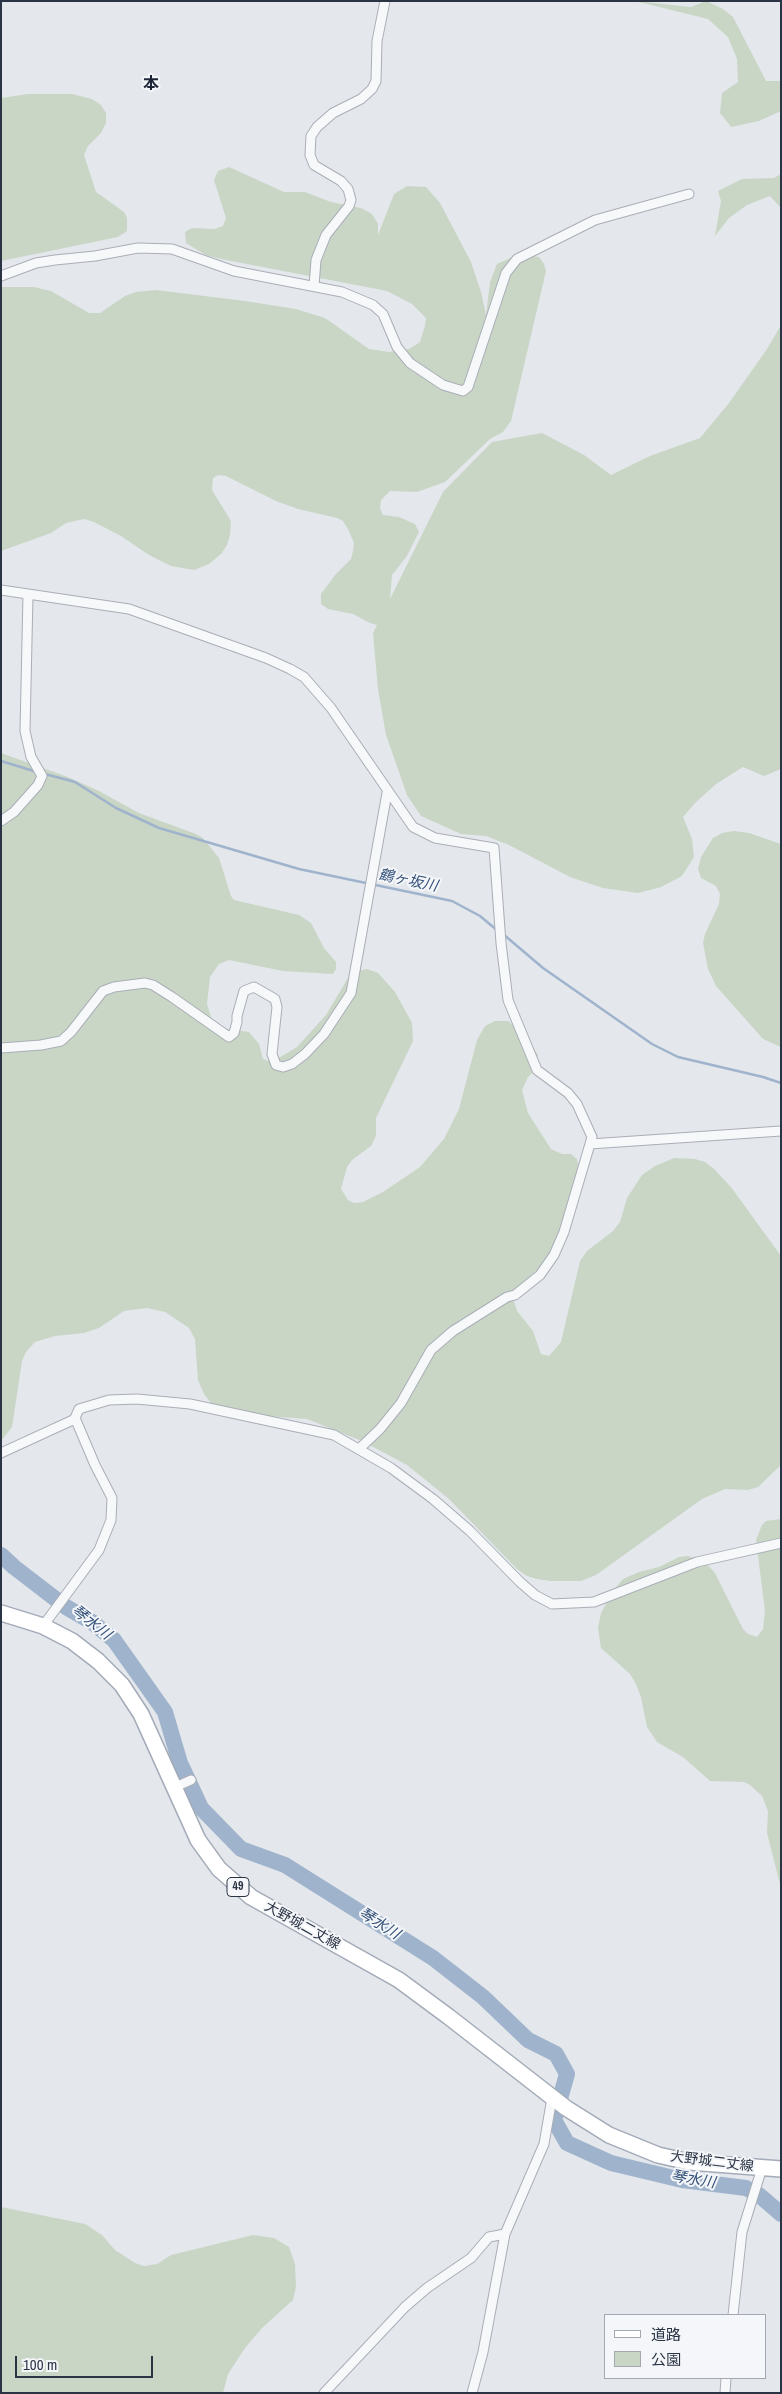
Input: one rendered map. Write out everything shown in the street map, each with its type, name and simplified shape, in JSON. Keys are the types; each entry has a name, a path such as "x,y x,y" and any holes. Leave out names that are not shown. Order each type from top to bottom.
{"main road":[{"name":"大野城二丈線","path":"1,1613 43,1626 86,1650 122,1685 183,1784 198,1840 229,1880 251,1897 295,1924 399,1980 449,2016 552,2098 608,2135 658,2156 688,2162 781,2169"}],"street":[{"path":"314,286 316,260 326,235 350,206 351,200 348,189 341,181 321,171 314,165 310,155 311,136 317,126 333,113 361,99 372,89 376,81 377,41 385,1"},
{"path":"1,276 36,263 95,256 138,248 158,248 188,253 234,271 342,292 373,304 383,314 397,347 410,363 443,385 463,391 468,387 506,273 517,259 595,220 689,194"},
{"path":"1,590 128,609 266,658 297,673 304,677 331,708 381,780 387,793 412,827 435,838 494,848 501,943 508,1000 537,1070 568,1093 576,1104 592,1137 564,1232 554,1255 540,1275 516,1295 500,1302 453,1331 430,1350 401,1403 380,1429 359,1449"},
{"path":"1,821 14,812 38,785 42,776 31,757 25,731 28,595"},
{"path":"1,1048 41,1046 61,1041 103,991 114,986 144,983 153,985 172,997 229,1037 236,1027 244,991 254,987 275,999 278,1007 272,1054 276,1065 282,1067 292,1064 305,1054 324,1034 351,993 387,793"},
{"path":"590,1144 781,1131"},
{"path":"1,1453 75,1419 79,1409 109,1400 137,1399 190,1404 334,1435 359,1449 433,1498 520,1582 548,1604 568,1605 594,1602 697,1562 781,1543"},
{"path":"43,1626 99,1550 113,1512 112,1498 75,1419"},
{"path":"472,2393 483,2352 505,2234 544,2144 552,2098"},
{"path":"733,2314 742,2232 762,2168"},
{"path":"324,2393 405,2307 427,2288 471,2258 489,2238 505,2234"},
{"path":"725,2393 726,2379"}],"green space":[{"path":"635,1 691,7 706,1 723,9 733,17 766,81 781,81 781,111 759,121 731,127 720,113 722,93 738,82 737,59 728,37 708,19"},
{"path":"28,94 72,94 92,99 101,105 106,113 106,123 101,133 88,146 84,155 96,192 124,212 127,218 127,231 118,237 1,261 1,98"},
{"path":"229,167 284,192 305,192 331,202 361,208 372,214 378,224 378,235 394,194 407,186 426,187 440,203 471,262 486,315 490,282 497,264 519,254 539,257 544,264 546,271 511,421 503,432 490,439 445,482 417,492 390,491 381,500 380,508 383,515 399,517 415,524 419,532 407,556 392,575 390,599 443,492 492,442 542,433 584,455 611,475 650,456 700,438 729,403 767,349 781,325 781,769 764,776 743,767 716,784 696,802 683,817 692,839 694,857 682,876 661,887 638,893 603,888 570,877 509,845 486,836 461,834 421,816 407,795 386,735 378,689 373,633 377,625 353,614 328,609 321,604 321,594 335,575 351,559 353,551 354,543 348,529 343,521 337,518 298,509 276,501 226,476 218,475 213,478 212,490 231,521 230,535 227,545 221,554 209,564 194,570 171,566 149,555 121,536 84,519 66,523 51,533 1,551 1,287 34,287 51,291 89,313 100,313 125,296 136,292 156,290 245,301 296,309 325,318 369,349 389,352 409,349 420,342 426,318 412,304 387,291 221,259 206,255 186,243 185,232 192,228 215,229 223,226 226,218 214,180 218,171"},
{"path":"781,174 781,208 770,196 747,205 729,218 715,236 721,201 718,191 742,179 774,178"},
{"path":"1,753 68,777 99,791 139,813 196,834 203,838 219,858 234,900 299,915 311,923 324,948 336,962 336,969 333,974 283,971 229,960 219,964 210,977 207,1004 213,1023 220,1028 249,1032 259,1044 263,1059 268,1061 277,1059 297,1047 326,1015 348,978 358,971 367,969 378,973 395,992 412,1023 413,1041 376,1118 376,1136 371,1146 352,1160 347,1167 341,1189 348,1200 354,1203 363,1202 383,1192 420,1167 444,1139 459,1109 477,1040 485,1026 495,1021 508,1021 526,1036 538,1055 533,1072 528,1077 522,1090 528,1113 551,1149 562,1154 571,1154 577,1159 579,1169 562,1231 547,1259 514,1294 517,1311 533,1331 541,1354 549,1356 561,1342 580,1261 587,1251 613,1231 620,1222 627,1198 642,1175 655,1166 674,1158 695,1159 705,1162 714,1169 731,1187 781,1256 781,1465 758,1487 748,1490 725,1489 702,1499 596,1575 581,1581 537,1579 527,1576 517,1569 449,1499 407,1465 362,1441 307,1419 267,1416 225,1409 211,1403 204,1394 198,1380 195,1339 189,1328 165,1312 147,1308 124,1311 99,1328 84,1333 55,1336 35,1342 26,1352 22,1361 12,1427 1,1441"},
{"path":"734,831 749,833 781,844 781,1047 763,1039 716,986 708,969 703,943 705,934 719,904 720,894 716,886 701,878 698,869 701,857 713,838 722,833"},
{"path":"781,1519 781,1888 767,1833 768,1811 762,1796 744,1782 710,1781 683,1757 657,1742 647,1727 641,1697 635,1682 630,1674 601,1648 598,1628 601,1613 613,1591 623,1579 639,1572 659,1567 679,1557 688,1556 705,1562 715,1573 743,1629 748,1634 757,1637 763,1629 765,1611 756,1540 762,1525 766,1521"},
{"path":"1,2207 85,2224 102,2235 115,2250 135,2263 144,2266 157,2264 171,2255 253,2235 274,2238 289,2247 295,2264 296,2287 293,2300 262,2328 245,2348 228,2374 223,2393 1,2393"}],"waterway":[{"name":"鶴ヶ坂川","path":"1,761 37,772"},
{"name":"鶴ヶ坂川","path":"45,774 75,782 116,808 159,828 299,869 452,901 480,916 498,931"},
{"name":"鶴ヶ坂川","path":"503,934 543,968 652,1044 678,1057 781,1083"},
{"name":"琴水川","path":"1,1555 66,1607 92,1622 114,1640 165,1712 180,1763 201,1808 241,1849 285,1865 433,1958 483,1997 528,2040 556,2054 567,2074 554,2120 567,2143 611,2163 682,2180 746,2188 759,2195 781,2214"}],"district":[{"name":"本","path":"151,85"}]}
